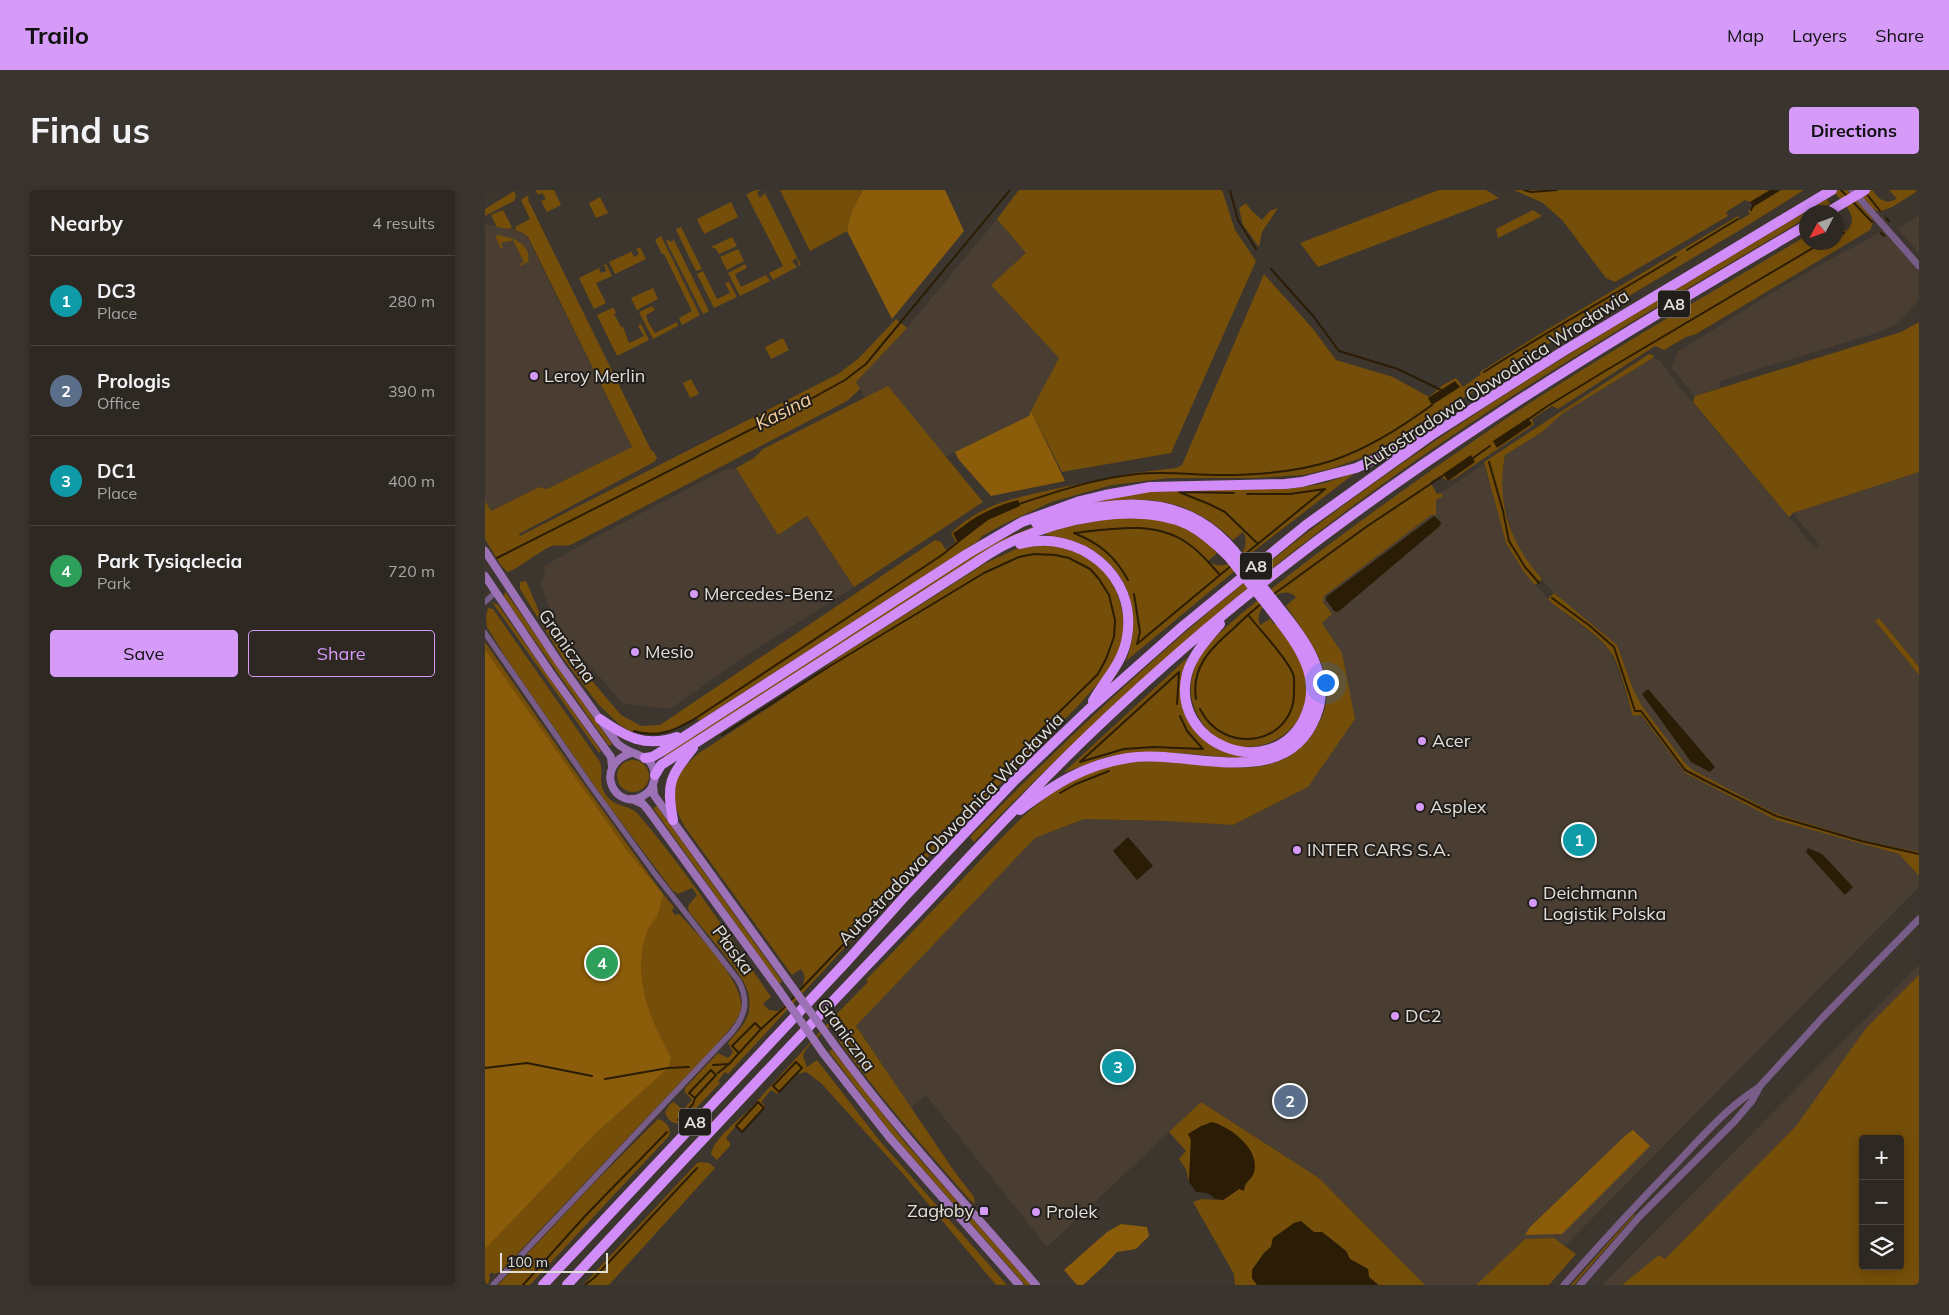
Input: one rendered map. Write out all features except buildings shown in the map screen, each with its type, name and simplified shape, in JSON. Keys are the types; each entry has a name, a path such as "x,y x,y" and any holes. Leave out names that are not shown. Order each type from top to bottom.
{"highway":[{"path":"1840,205 1865,190"},
{"name":"Autostradowa Obwodnica Wrocławia","path":"543,1285 848,960 905,895 1013,782 1088,710 1183,626 1299,531 1433,434 1562,352 1828,192"},
{"name":"Autostradowa Obwodnica Wrocławia","path":"567,1285 1030,793 1133,693 1235,606 1326,534 1451,444 1617,338 1799,230"},
{"path":"645,758 652,757 958,560 1014,526 1037,516 1105,494 1162,486 1285,484 1330,476 1368,464 1406,444 1433,434"},
{"path":"995,538 1043,520 1105,507 1140,505 1170,509 1193,518 1213,530 1311,652 1321,681 1320,700 1316,717 1307,733 1294,747 1274,758 1255,762 1233,763 1131,757 1101,763 1063,780 999,826"},
{"path":"655,775 659,766 1017,539 1065,523 1106,516 1139,514 1167,518 1190,526 1231,553"},
{"path":"989,555 1030,541 1061,542 1077,546 1090,553 1113,575 1124,598 1128,616 1128,635 1118,665 1088,710"},
{"path":"1235,606 1195,657 1187,675 1186,693 1190,713 1205,735 1224,747 1242,752 1259,752 1282,743 1299,727 1309,705 1311,681 1306,664 1274,607"},
{"path":"600,719 643,742 665,741 692,731"},
{"path":"673,820 669,799 671,781 682,762 698,741"}],"main road":[{"name":"Graniczna","path":"485,551 560,664 617,742 624,750 631,753"},
{"name":"Graniczna","path":"485,576 611,757 612,766"},
{"path":"631,753 645,758 652,766 655,775 653,786 646,795 632,799 623,797 615,791 610,783 609,774 616,760 631,753"},
{"name":"Graniczna","path":"653,786 654,795 878,1103 913,1146 1037,1285"},
{"name":"Graniczna","path":"632,799 643,804 648,810 823,1053 889,1137 1019,1285"}],"street":[{"path":"1852,190 1919,266"},
{"path":"485,602 495,592"},
{"name":"Płaska","path":"485,633 541,716 634,846 738,980 745,1000 743,1016 732,1032 493,1285"},
{"path":"1564,1285 1619,1223 1744,1097 1760,1086 1824,1016 1919,919"},
{"path":"1580,1285 1645,1211 1734,1122 1752,1101 1760,1086"}],"shaded area":[{"path":"536,190 554,190 561,205 547,212 541,201 546,199 542,193 538,195"},
{"path":"761,190 757,192 760,198 765,193 801,265 799,266 797,258 792,261 797,267 773,280 769,273 783,266 747,196 747,194"},
{"path":"780,190 863,190 849,220 847,231 810,251"},
{"path":"863,190 945,190 964,231 892,319 847,231 849,220"},
{"path":"1019,190 1222,190 1235,230 1256,261 1171,453 1062,472 1031,411 1059,358 991,285 1026,253 997,219"},
{"path":"1439,190 1486,190 1499,198 1318,267 1300,243"},
{"path":"1514,190 1770,190 1750,202 1745,200 1726,212 1728,216 1615,282 1606,278 1563,221 1543,203"},
{"path":"1770,190 1781,190 1753,207 1750,202"},
{"path":"1781,190 1804,190 1526,357 1401,439 1367,456 1330,469 1303,475 1254,478 1170,478 1112,485 1051,502 982,536 978,541 699,721 696,717 669,731 658,734 630,731 620,725 598,704 562,657 520,589 520,582 526,581 540,614 553,635 621,715 641,726 660,725 935,540 941,542 946,550 956,542 951,533 987,508 1040,492 1139,472 1176,468 1182,465 1264,274 1313,329 1336,360 1393,377 1429,397 1443,385 1456,378 1463,387 1481,374 1480,372 1538,335 1738,216 1740,220 1750,214 1748,210"},
{"path":"1832,190 1847,190 1872,218 1873,223 1870,230 1844,246 1844,230 1845,232 1850,227 1852,221 1849,210"},
{"path":"1856,190 1872,190 1880,199 1888,202 1897,199 1889,190 1919,190 1892,207 1879,212 1872,208"},
{"path":"514,191 516,195 514,201 485,216 485,209"},
{"path":"529,196 528,200 651,450 657,458 654,462 519,534 520,536 838,374 859,358 896,319 907,328 856,382 860,389 847,401 575,543 567,546 549,547 507,572 485,539 485,501 491,511 539,487 547,489 632,447 528,237 516,230 515,227 530,219 521,200"},
{"path":"600,197 608,213 596,218 589,203"},
{"path":"1827,199 1830,204 1828,205 1817,205"},
{"path":"731,202 738,217 704,234 697,219"},
{"path":"1246,203 1262,220 1270,211 1278,208 1262,232 1259,247 1243,225 1239,208"},
{"path":"503,210 512,227 510,229 497,227 491,215"},
{"path":"1533,210 1542,216 1498,238 1496,229"},
{"path":"1919,215 1919,253 1898,229"},
{"path":"1799,216 1799,222 1534,382 1428,452 1322,529 1167,656 1069,747 974,842 970,837 1016,790 1160,654 1313,528 1478,412 1651,304"},
{"path":"997,219 1026,253 991,285 1059,358 1029,416 945,457 888,386 865,398 856,382 911,323"},
{"path":"485,224 518,230 527,237 632,448 547,489 539,487 491,511 485,501"},
{"path":"681,227 702,269 696,271 677,232 676,229"},
{"path":"1882,231 1919,271 1919,299 1906,315 1894,325 1883,331 1720,381 1721,387 1695,396 1671,367 1678,352 1773,292"},
{"path":"497,235 514,239 524,246 527,250 528,262 520,266 519,264 524,262 513,240 501,243 503,248 501,249 496,238"},
{"path":"661,236 700,315 682,325 679,318 692,311 664,254 662,254 655,240"},
{"path":"732,237 737,246 719,254 716,249 711,247"},
{"path":"673,238 709,311 703,314 666,241 673,241"},
{"path":"1799,240 1799,250 1837,250 1696,334 1686,337 1664,350 1655,346 1558,409 1552,406 1532,419 1534,424 1532,426 1455,478 1448,481 1440,476 1430,482 1437,494 1441,493 1443,496 1436,500 1436,515 1431,515 1324,596 1323,602 1332,614 1322,623 1342,653 1355,719 1308,787 1233,825 1084,819 1035,838 856,1026 954,1171 974,1197 975,1204 902,1121 839,1041 839,1037 849,1031 845,1026 837,1023 829,1027 807,1048 803,1056 807,1067 817,1060 879,1140 1007,1285 996,1285 904,1175 821,1083 806,1072 798,1074 777,1094 771,1090 761,1102 765,1106 764,1108 742,1132 736,1126 726,1138 730,1146 717,1160 711,1154 721,1137 748,1111 868,982 866,980 1011,828 1053,792 1085,774 1119,764 1155,761 1223,767 1267,765 1286,758 1304,745 1318,725 1325,708 1327,692 1321,662 1314,647 1286,606 1296,597 1290,593 1276,595 1264,605 1260,611 1259,618 1260,625 1270,619 1274,624 1276,623 1292,646 1304,672 1306,697 1299,718 1285,734 1266,744 1246,747 1225,742 1207,729 1194,707 1191,695 1194,669 1203,651 1213,639 1260,598 1384,504 1501,422 1652,327"},
{"path":"640,247 646,259 615,274 609,262 633,251 634,257 639,254 635,250"},
{"path":"738,249 744,261 727,270 720,257"},
{"path":"606,264 612,276 596,283 606,303 594,309 579,278 601,267 599,269 601,273 606,271 605,266 602,266"},
{"path":"745,264 747,268 735,274 741,287 766,275 770,281 740,296 728,273"},
{"path":"703,271 717,299 730,293 725,283 729,282 737,297 714,308 697,274"},
{"path":"653,288 658,299 637,310 631,298"},
{"path":"652,306 655,310 646,315 655,333 677,322 678,326 653,339 639,312"},
{"path":"614,308 616,313 614,314 621,327 623,327 629,343 644,336 638,326 641,324 649,340 617,356 597,315"},
{"path":"1919,322 1919,472 1793,513 1789,517 1693,402 1695,396 1901,332"},
{"path":"783,338 789,350 771,359 765,347"},
{"path":"1650,354 1654,356 1653,358 1563,413 1542,432 1505,455 1502,489 1504,506 1508,522 1521,551 1542,579 1535,585 1524,572 1506,543 1484,462"},
{"path":"1653,358 1660,361 1682,390 1815,548 1819,545 1793,513 1919,472 1919,667 1879,618 1875,621 1919,675 1919,852 1865,841 1774,813 1691,769 1684,763 1642,706 1633,689 1617,645 1554,593 1528,564 1514,539 1502,496 1502,474 1505,455 1542,432 1563,413"},
{"path":"691,379 699,394 690,398 683,383"},
{"path":"1455,381 1460,387 1432,405 1428,398"},
{"path":"888,386 983,502 854,587 807,516 778,535 736,468 754,458 763,449"},
{"path":"1031,411 1065,481 991,496 959,460 955,452 1029,416"},
{"path":"1528,418 1532,424 1497,448 1493,441"},
{"path":"1471,455 1475,462 1448,481 1443,474"},
{"path":"1484,464 1506,543 1524,572 1553,604 1597,638 1610,651 1633,716 1640,715 1685,773 1776,820 1899,854 1919,876 1919,887 1566,1245 1554,1238 1525,1239 1476,1285 1425,1285 1319,1178 1201,1102 1047,1247 926,1095 911,1108 856,1026 1034,838 1083,819 1233,825 1308,787 1342,653 1303,595 1439,494"},
{"name":"Mercedes-Benz","path":"736,468 778,535 807,516 854,587 750,653 670,709 623,704 554,624 541,583 545,572 544,566 724,470"},
{"path":"1355,473 1246,557 1248,560 1126,661 1132,637 1133,615 1129,595 1120,577 1107,561 1090,549 1070,540 1046,535 1046,533 1085,523 1129,518 1151,519 1172,523 1191,531 1208,543 1217,553 1208,561 1215,565 1222,565 1230,563 1242,554 1246,540 1243,532 1233,540 1198,514 1162,502 1124,500 1081,505 1138,492 1297,488 1325,483"},
{"path":"1018,500 1020,506 988,520 958,543 953,533 984,513 1003,504"},
{"path":"1161,513 1040,528 665,758 663,754 971,556 1003,539 1035,526"},
{"path":"1434,516 1441,522 1440,526 1338,612 1334,611 1326,597"},
{"path":"1052,545 1074,552 1094,563 1112,583 1122,608 1124,622 1120,649 1115,661 1079,705 943,841 728,1074 725,1072 718,1081 720,1083 683,1122 671,1122 665,1112 670,1104 674,1102 683,1110 692,1100 685,1092 685,1088 718,1053 728,1058 733,1052 728,1043 742,1026 748,1015 748,992 731,962 689,912 688,906 697,895 692,888 678,894 673,891 603,798 508,661 487,627 486,617 488,608 493,609 600,762 601,782 606,795 614,802 638,814 656,836 707,904 771,997 763,1004 769,1010 778,1011 802,987 804,975 801,969 792,975 685,827 679,816 674,796 675,787 682,770 699,753 785,697 842,655 986,563 1018,548"},
{"path":"505,591 612,744 609,746 504,597"},
{"path":"1554,593 1617,645 1633,689 1642,706 1691,769 1774,813 1865,841 1919,852 1919,876 1899,854 1776,820 1685,773 1641,715 1633,716 1621,674 1610,651 1591,631 1548,599"},
{"path":"492,602 498,605 601,751 599,753"},
{"path":"1879,618 1919,667 1919,675 1875,621"},
{"path":"485,642 569,763 674,907 672,911 675,915 679,914 697,933 728,973 736,986 741,1009 734,1023 717,1044 500,1272 494,1274 492,1272 489,1275 488,1285 485,1285"},
{"path":"485,650 628,852 663,894 656,918 648,929 641,962 645,996 650,1012 671,1058 668,1068 596,1133 485,1249"},
{"path":"1308,654 1308,725 1295,741 1276,752 1247,759 1179,753 1132,753 1106,757 1063,773 1187,658 1180,686 1184,713 1199,736 1217,749 1227,753 1259,754 1305,723"},
{"path":"1648,689 1715,767 1710,772 1691,762 1642,694"},
{"path":"633,760 639,761 644,765 648,770 648,782 644,787 639,791 633,792 627,791 622,787 618,782 617,776 618,770 622,765 627,761"},
{"path":"657,806 782,981 779,984 653,808"},
{"path":"1128,837 1153,866 1137,880 1113,851"},
{"path":"1808,848 1822,854 1853,887 1845,895 1806,852"},
{"path":"1919,965 1919,1285 1602,1285"},
{"path":"1919,975 1919,1285 1622,1285 1659,1255 1665,1259 1796,1126 1867,1027"},
{"path":"832,1049 903,1140 1031,1285 1025,1285 891,1133 829,1052"},
{"path":"1201,1102 1319,1178 1425,1285 1379,1285 1369,1277 1368,1269 1350,1259 1346,1251 1322,1232 1314,1232 1307,1228 1273,1238 1271,1247 1264,1253 1252,1270 1252,1278 1257,1285 1235,1285 1234,1274 1193,1202 1201,1199 1223,1200 1239,1189 1191,1140 1189,1182 1186,1169 1179,1159 1186,1151 1169,1132"},
{"path":"658,1119 668,1126 669,1136 530,1285 498,1285 592,1185"},
{"path":"1212,1122 1228,1129 1243,1141 1253,1157 1255,1166 1253,1175 1246,1183 1244,1191 1239,1189 1223,1200 1215,1199 1207,1193 1196,1192 1189,1182 1191,1140 1188,1134"},
{"path":"1633,1130 1650,1146 1562,1234 1525,1235 1530,1227"},
{"path":"697,1163 709,1163 715,1168 609,1285 583,1285"},
{"path":"1634,1214 1574,1285 1571,1285"},
{"path":"1301,1221 1314,1232 1322,1232 1346,1251 1350,1259 1368,1269 1369,1277 1378,1285 1257,1285 1252,1278 1252,1270 1264,1253 1271,1247 1273,1238 1294,1223"},
{"path":"1121,1224 1147,1227 1149,1236 1136,1249 1117,1252 1083,1285 1077,1285 1064,1270 1107,1232"},
{"path":"1554,1238 1576,1254 1549,1285 1476,1285 1525,1239"}],"waterway":[{"name":"Kasina","path":"497,558 845,380 866,364 1010,190"},
{"path":"1230,190 1238,220 1256,249"},
{"path":"1524,190 1531,192 1557,190"},
{"path":"1841,190 1848,197"},
{"path":"1866,193 1880,211"},
{"path":"1853,202 1872,222"},
{"path":"1751,210 1753,206"},
{"path":"1886,218 1889,221"},
{"path":"1687,250 1738,219"},
{"path":"1881,233 1884,236"},
{"path":"1529,419 1605,371 1809,250"},
{"path":"1484,372 1676,257"},
{"path":"1271,269 1314,317 1339,351 1398,369 1441,390"},
{"path":"1019,504 1078,486 1137,474 1254,474 1283,472 1309,467 1357,451 1405,424 1432,405"},
{"path":"1473,458 1490,446"},
{"path":"1489,462 1503,511 1509,541 1525,567 1539,583"},
{"path":"1274,594 1366,527 1444,475"},
{"path":"1243,556 1325,489 1290,494 1247,494"},
{"path":"1234,493 1179,492 1225,512 1258,544"},
{"path":"1128,580 1112,557 1099,546 1074,533 1117,528 1161,531 1192,546 1220,575 1137,644 1140,632 1134,594"},
{"path":"634,731 650,734 665,732 693,720 942,555 958,542"},
{"path":"722,735 830,666 984,573 1019,557 1034,554 1069,558 1090,569 1109,595 1115,620 1114,637 1098,674 1044,727 919,858 862,925 799,991"},
{"path":"1220,575 1232,565"},
{"path":"1552,598 1590,626 1614,647 1635,711 1641,711 1685,770 1776,816 1861,841 1919,854"},
{"path":"1196,699 1197,677 1204,659 1217,643 1262,603"},
{"path":"1200,709 1211,724 1225,734 1241,739 1257,738 1272,732 1284,722 1292,708 1294,677 1290,667 1249,616"},
{"path":"1177,704 1179,672 1080,762 1124,749 1154,747 1203,749 1187,731 1180,716"},
{"path":"1060,793 1076,784 1109,771"},
{"path":"789,1002 796,995"},
{"path":"761,1029 786,1006"},
{"path":"729,1064 761,1029 755,1023 732,1046 738,1052"},
{"path":"796,1062 802,1068 779,1092 773,1086 796,1062"},
{"path":"485,1068 527,1063 592,1076"},
{"path":"713,1065 729,1064 718,1073"},
{"path":"605,1079 668,1068 689,1067"},
{"path":"711,1070 716,1075 695,1098 689,1093 711,1070"},
{"path":"678,1120 693,1104 695,1098"},
{"path":"758,1102 764,1108 742,1132 736,1126 758,1102"},
{"path":"523,1285 586,1215 667,1132"},
{"path":"585,1285 595,1277 697,1168"}],"place":[{"name":"Leroy Merlin","path":"534,376"},
{"name":"Mercedes-Benz","path":"694,594"},
{"name":"Mesio","path":"635,652"},
{"name":"Acer","path":"1422,741"},
{"name":"Asplex","path":"1420,807"},
{"name":"DC3","path":"1579,840"},
{"name":"INTER CARS S.A.","path":"1297,850"},
{"name":"Deichmann Logistik Polska","path":"1533,903"},
{"name":"Park Tysiąclecia","path":"602,963"},
{"name":"DC2","path":"1395,1016"},
{"name":"DC1","path":"1118,1067"},
{"name":"Prologis","path":"1290,1101"},
{"name":"Zagłoby","path":"984,1211"},
{"name":"Prolek","path":"1036,1212"}]}
